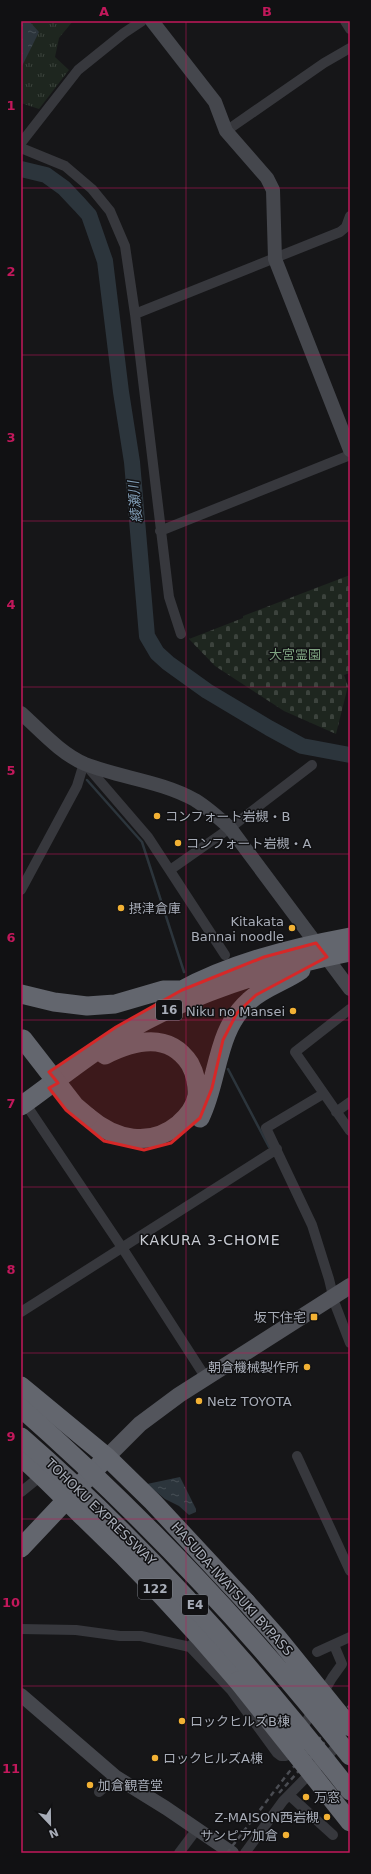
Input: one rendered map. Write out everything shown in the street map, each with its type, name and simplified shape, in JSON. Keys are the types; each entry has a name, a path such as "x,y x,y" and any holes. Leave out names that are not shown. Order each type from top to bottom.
{"highway":[{"name":"16","path":"24,1100 105,1045 152,1018 238,981 321,953 350,937"},
{"name":"16","path":"24,1100 104,1034 182,990 251,961 321,953 350,952"},
{"path":"84,1120 104,1141 130,1149 157,1148 171,1143 182,1136 200,1118 207,1104 223,1040 237,1013 256,995 296,974 321,953"},
{"path":"21,994 54,1002 86,1006 115,1004 163,990 182,990"},
{"path":"22,1043 66,1110 109,1132 131,1139 150,1138 168,1132 182,1122 194,1104 197,1089 192,1068 181,1053 164,1044 147,1042 135,1043 102,1056 24,1100"},
{"name":"HASUDA-IWATSUKI BYPASS","path":"21,1386 107,1457 153,1502 277,1637 350,1727"},
{"name":"TOHOKU EXPRESSWAY","path":"21,1408 112,1491 195,1575 271,1658 350,1756"},
{"name":"TOHOKU EXPRESSWAY","path":"21,1437 65,1475 179,1588 274,1696 350,1791"},
{"name":"122","path":"21,1457 42,1475 118,1550 194,1641 238,1681 350,1822"},
{"path":"21,1548 107,1457"}],"main road":[{"path":"107,1457 124,1438 160,1408 350,1286"}],"street":[{"path":"21,143 78,70 124,33 142,21"},
{"path":"152,21 215,102 226,131 267,178 273,190 275,259 350,450"},
{"path":"345,21 350,29"},
{"path":"226,131 324,62 350,48"},
{"path":"21,148 65,166 92,189 110,211 125,246 136,314 160,531 169,597 181,634"},
{"path":"136,314 206,284 275,259 340,232 348,228 350,216"},
{"path":"160,531 350,455"},
{"path":"21,713 65,752 84,763 175,791 206,807 230,828 321,953 350,989"},
{"path":"84,763 148,837 225,955"},
{"path":"21,890 25,875 78,786 84,763"},
{"path":"170,870 230,828 312,766"},
{"path":"350,1009 295,1052 350,1131"},
{"path":"323,1094 266,1128 312,1224 333,1296 350,1341"},
{"path":"24,1100 123,1249 206,1378"},
{"path":"336,1112 350,1102"},
{"path":"21,1312 123,1249 277,1149"},
{"path":"297,1456 350,1571"},
{"path":"21,1492 42,1475"},
{"path":"21,1629 76,1630 120,1636 141,1636 194,1641 277,1753 281,1756 286,1756 332,1678 342,1664 334,1645"},
{"path":"318,1652 350,1637"},
{"path":"21,1695 116,1777 166,1808 232,1853"},
{"path":"245,1853 289,1795 350,1733"},
{"path":"99,1792 116,1777"},
{"path":"289,1795 332,1835"},
{"path":"179,1853 197,1830"}],"highlighted area":[{"path":"316,943 327,957 256,995 237,1013 223,1040 212,1088 200,1118 171,1143 144,1150 104,1141 66,1110 49,1088 58,1083 49,1072 116,1027 182,990 264,957"}],"green space":[{"path":"21,21 73,21 59,38 55,57 69,70 39,109 21,103"},
{"name":"大宮霊園","path":"350,575 350,673 344,675 348,686 336,734 284,711 215,666 189,639 243,618 243,616"}],"water":[{"path":"21,21 29,21 39,32 21,68"},
{"path":"180,1477 196,1509 196,1512 189,1515 179,1506 165,1499 147,1484"}],"waterway":[{"name":"綾瀬川","path":"21,169 46,175 64,188 80,205 89,215 105,261 121,392 132,462 147,636 157,653 168,663 207,691 269,728 302,746 350,755"},
{"path":"87,780 142,842 184,972"},
{"path":"228,1069 269,1147"}],"railway":[{"path":"227,1853 289,1772 350,1705"},
{"path":"279,1793 350,1714"}],"place":[{"name":"コンフォート岩槻・B","path":"157,816"},
{"name":"コンフォート岩槻・A","path":"178,843"},
{"name":"摂津倉庫","path":"121,908"},
{"name":"Kitakata Bannai noodle","path":"292,928"},
{"name":"Niku no Mansei","path":"293,1011"},
{"name":"坂下住宅","path":"314,1317"},
{"name":"朝倉機械製作所","path":"307,1367"},
{"name":"Netz TOYOTA","path":"199,1401"},
{"name":"ロックヒルズB棟","path":"182,1721"},
{"name":"ロックヒルズA棟","path":"155,1758"},
{"name":"加倉観音堂","path":"90,1785"},
{"name":"万窓","path":"306,1797"},
{"name":"Z-MAISON西岩槻","path":"327,1817"},
{"name":"サンピア加倉","path":"286,1835"}],"district":[{"name":"KAKURA 3-CHOME","path":"210,1240"}]}
